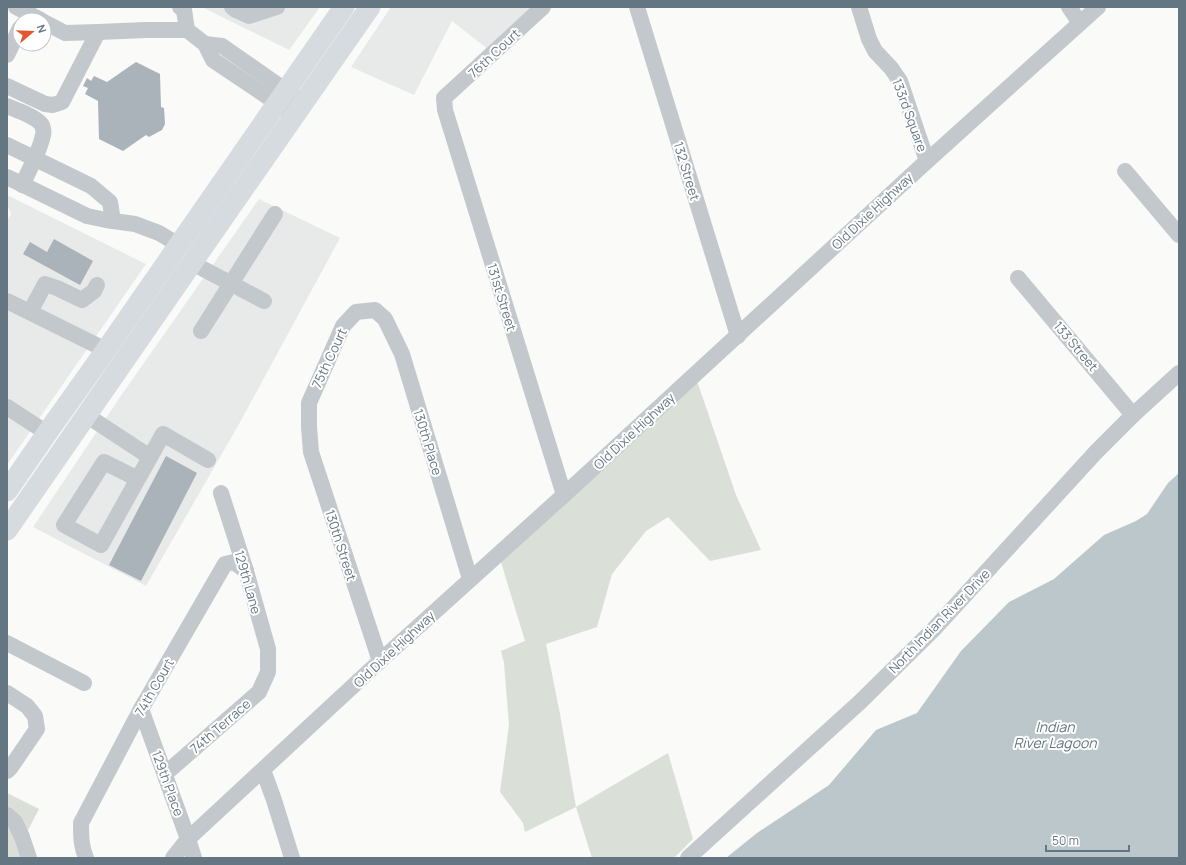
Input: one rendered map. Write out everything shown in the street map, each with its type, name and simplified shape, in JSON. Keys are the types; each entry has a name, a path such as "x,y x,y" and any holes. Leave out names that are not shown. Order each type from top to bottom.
{"main road":[{"path":"7,491 344,7"},
{"path":"7,530 370,7"}],"street":[{"path":"16,7 28,12"},
{"path":"180,7 184,10 187,30"},
{"path":"232,7 249,16 277,7"},
{"name":"76th Court","path":"444,98 544,7"},
{"name":"132 Street","path":"637,7 738,336"},
{"name":"133rd Square","path":"859,7 875,52 892,68 900,80 927,161"},
{"path":"1069,7 1080,23"},
{"name":"Old Dixie Highway","path":"173,858 188,839 380,661 738,336 927,161 1098,7"},
{"path":"52,25 65,33 187,30 205,44 213,60 281,96 299,108"},
{"path":"7,86 45,104 62,102 98,32"},
{"path":"7,55 12,45"},
{"name":"131st Street","path":"444,98 445,110 564,495"},
{"path":"7,106 35,119 41,124 44,134 22,185"},
{"path":"7,145 91,186 110,202 113,221"},
{"path":"1125,171 1179,235"},
{"path":"7,177 86,216 135,224 159,233 179,245"},
{"path":"201,331 275,214"},
{"path":"192,263 264,301"},
{"name":"133 Street","path":"1018,278 1134,415"},
{"path":"30,312 45,284 82,300 94,291 97,285"},
{"path":"7,301 106,350"},
{"name":"75th Court","path":"309,427 309,403 343,326 356,312 375,310"},
{"name":"130th Place","path":"375,310 385,319 402,354 470,579"},
{"name":"North Indian River Drive","path":"688,858 860,702 929,634 1096,452 1179,373"},
{"path":"9,412 47,433"},
{"path":"86,416 150,457"},
{"name":"130th Street","path":"309,427 311,452 380,661"},
{"path":"138,479 104,462 64,525 101,545 138,479 150,457 163,434 208,460"},
{"name":"129th Lane","path":"221,493 246,571 268,649 268,672"},
{"name":"74th Court","path":"86,858 82,847 81,824 141,709 225,564 234,562 246,571"},
{"path":"7,643 84,684"},
{"name":"74th Terrace","path":"165,774 259,692 268,672"},
{"path":"7,692 27,706 35,716 37,729 12,767 7,771"},
{"name":"129th Place","path":"141,709 194,858"},
{"path":"263,770 292,858"},
{"path":"7,815 15,822 29,858"}],"shaded area":[{"path":"202,7 320,7 289,50"},
{"path":"391,7 549,7 499,58 452,21 414,95 351,67"},
{"path":"7,195 146,264 7,465 7,221 11,214 7,204"},
{"path":"259,199 340,238 239,424 146,586 33,527 120,397"},
{"path":"697,381 736,495 761,550 710,561 668,517 646,531 612,574 597,627 546,644 576,807 525,832 523,823 500,792 509,725 504,663 501,651 525,641 501,562"},
{"path":"668,753 693,839 674,858 592,858 576,807"},
{"path":"7,793 39,809 27,832 35,858 7,858"}],"water":[{"name":"Indian River Lagoon","path":"1179,473 1179,858 726,858 757,833 829,785 876,730 917,713 961,651 1009,602 1054,579 1104,535 1136,521 1147,514 1168,483"}],"building":[{"path":"136,62 160,74 161,107 164,108 165,124 162,130 149,137 146,135 123,151 99,139 98,101 85,94 88,88 83,86 87,78 91,81 94,76 107,82"},
{"path":"54,239 93,261 80,285 23,254 30,242 47,252"},
{"path":"166,456 197,473 141,581 109,565"}]}
